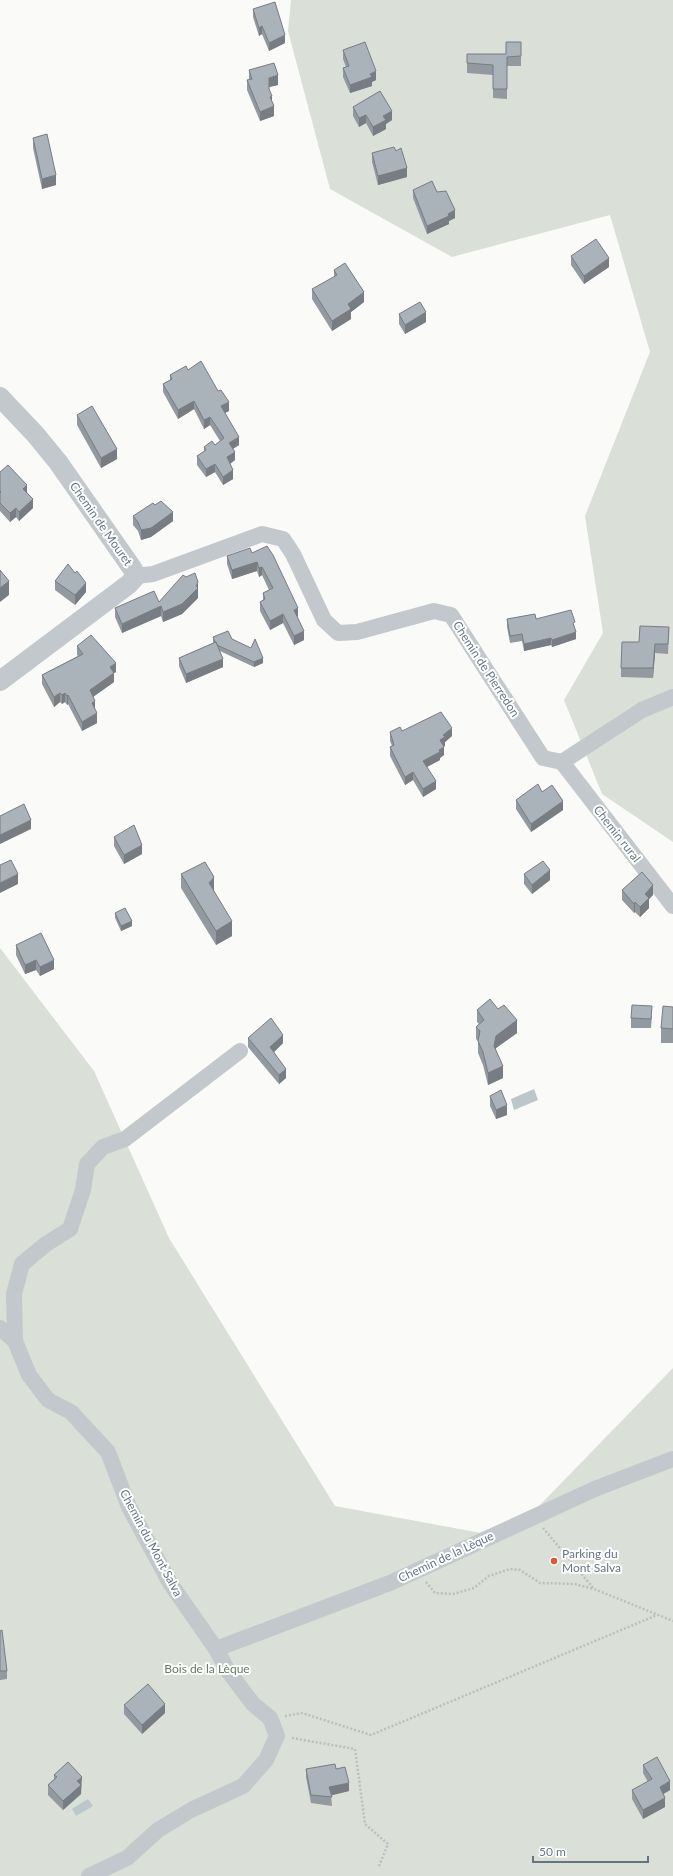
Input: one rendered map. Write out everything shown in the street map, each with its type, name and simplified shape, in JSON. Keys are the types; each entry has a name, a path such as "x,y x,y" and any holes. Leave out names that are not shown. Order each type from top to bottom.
{"street":[{"name":"Chemin de Mouret","path":"0,397 35,434 58,462 132,568 136,576 129,584 0,681"},
{"name":"Chemin de Pierredon","path":"136,576 153,574 262,534 283,539 293,554 324,620 338,633 357,632 434,612 451,614 543,758 562,762"},
{"path":"562,762 642,710 673,697"},
{"name":"Chemin rural","path":"562,762 673,906"},
{"path":"15,1342 14,1294 22,1264 46,1244 70,1229 83,1190 87,1164 103,1147 124,1139 240,1051"},
{"name":"Chemin du Mont Salva","path":"0,1328 15,1342 29,1375 48,1400 71,1412 108,1452 129,1507 170,1583 216,1649 228,1671 253,1704 270,1718"},
{"name":"Chemin de la Lèque","path":"216,1649 390,1583 596,1488 673,1459"},
{"path":"89,1876 127,1858 158,1830 191,1810 243,1786 266,1760 277,1736 270,1718"}],"path":[{"path":"533,1517 594,1589"},
{"path":"418,1570 435,1593 442,1595 474,1588 489,1576 510,1569 520,1570 540,1583 575,1584 594,1589 673,1621"},
{"path":"270,1718 302,1713 371,1735 657,1615"},
{"path":"277,1736 355,1749 365,1824 388,1844 380,1866"}],"green space":[{"path":"291,0 673,0 673,842 602,794 564,700 603,633 585,516 650,352 610,215 452,257 330,189 288,31"},
{"name":"Bois de la Lèque","path":"0,948 94,1071 169,1238 335,1506 508,1538 673,1368 673,1876 0,1876"}],"shaded area":[{"path":"534,1089 538,1100 514,1110 511,1099"},
{"path":"88,1799 93,1806 76,1816 72,1809"}],"building":[{"path":"275,2 285,35 269,43 262,26 259,28 253,9"},
{"path":"365,42 376,71 370,74 372,77 350,85 343,68 349,66 343,50"},
{"path":"506,42 521,42 521,56 507,57 507,89 493,89 493,65 467,63 467,54 506,54"},
{"path":"274,63 278,75 269,78 269,89 272,96 270,97 274,106 260,112 247,80 252,79 249,70"},
{"path":"380,91 392,111 383,116 386,120 373,127 366,115 359,118 353,107"},
{"path":"47,134 56,175 42,179 33,138"},
{"path":"394,147 396,151 401,148 407,168 378,176 372,153"},
{"path":"432,181 437,192 446,191 455,210 448,214 449,216 427,226 413,190"},
{"path":"596,239 609,258 584,276 571,256"},
{"path":"345,263 364,292 348,304 351,309 332,321 312,289 337,275 334,270"},
{"path":"420,302 426,312 405,325 399,314"},
{"path":"201,361 218,391 221,390 229,402 221,406 239,437 229,443 235,452 227,457 233,470 223,477 215,464 206,469 197,456 206,450 204,447 212,441 215,445 224,438 210,417 204,420 194,401 178,410 163,384 172,379 170,375 186,366 188,370"},
{"path":"92,406 117,449 101,458 77,415"},
{"path":"8,465 27,485 23,489 33,499 19,512 16,508 10,513 0,503 0,472"},
{"path":"161,501 173,512 151,528 141,530 138,522 133,516 153,503 155,505"},
{"path":"267,546 273,555 298,608 294,610 304,631 294,636 283,614 270,621 260,602 265,599 263,593 273,588 262,567 259,568 257,562 232,570 227,556 250,548 252,553"},
{"path":"68,564 75,573 77,571 86,583 75,595 55,581"},
{"path":"0,570 9,581 0,588"},
{"path":"195,573 198,582 196,586 198,588 182,604 163,612 161,606 122,624 115,608 154,591 159,602 183,575 186,577"},
{"path":"571,610 575,622 573,623 576,632 552,640 551,638 524,644 522,634 510,636 507,619 535,614 536,619"},
{"path":"640,626 669,627 668,644 655,644 653,668 621,668 622,642 639,642"},
{"path":"228,631 232,639 251,648 255,639 263,658 254,662 217,645 213,637"},
{"path":"91,635 116,663 110,667 114,673 90,690 95,701 92,703 97,713 82,722 68,695 67,696 65,693 62,695 60,693 54,697 42,675 83,654 77,646"},
{"path":"216,642 223,659 186,674 179,658"},
{"path":"441,712 452,728 443,735 445,737 440,740 444,747 439,750 440,752 423,761 436,781 423,789 413,772 405,777 390,747 394,745 390,732 400,727 402,731"},
{"path":"538,784 542,792 552,785 563,801 531,824 516,800"},
{"path":"24,804 31,820 0,835 0,816"},
{"path":"134,825 142,845 124,855 114,837"},
{"path":"11,860 18,874 0,883 0,865"},
{"path":"543,861 550,870 532,885 524,874"},
{"path":"205,862 214,877 209,883 232,921 216,931 181,874"},
{"path":"642,872 653,885 645,894 649,898 640,907 635,902 634,904 622,890"},
{"path":"125,908 132,921 121,926 115,913"},
{"path":"41,933 54,960 40,967 36,960 25,965 16,945"},
{"path":"490,999 498,1009 504,1005 517,1020 496,1036 494,1046 503,1066 488,1073 483,1052 478,1041 480,1031 476,1027 484,1020 477,1010"},
{"path":"632,1005 652,1006 651,1019 631,1018"},
{"path":"663,1006 673,1007 673,1029 661,1028"},
{"path":"271,1018 283,1035 270,1047 286,1069 279,1075 248,1038"},
{"path":"501,1090 507,1105 496,1110 490,1096"},
{"path":"2,1630 7,1671 0,1671 0,1631"},
{"path":"148,1684 165,1704 142,1725 124,1705"},
{"path":"657,1757 670,1781 660,1787 665,1798 643,1810 632,1790 652,1779 643,1765"},
{"path":"68,1762 82,1777 77,1781 81,1785 63,1801 48,1785 57,1777 54,1775"},
{"path":"335,1764 336,1769 345,1767 349,1783 329,1787 332,1797 311,1795 306,1769"}],"place":[{"name":"Parking du Mont Salva","path":"554,1561"}]}
